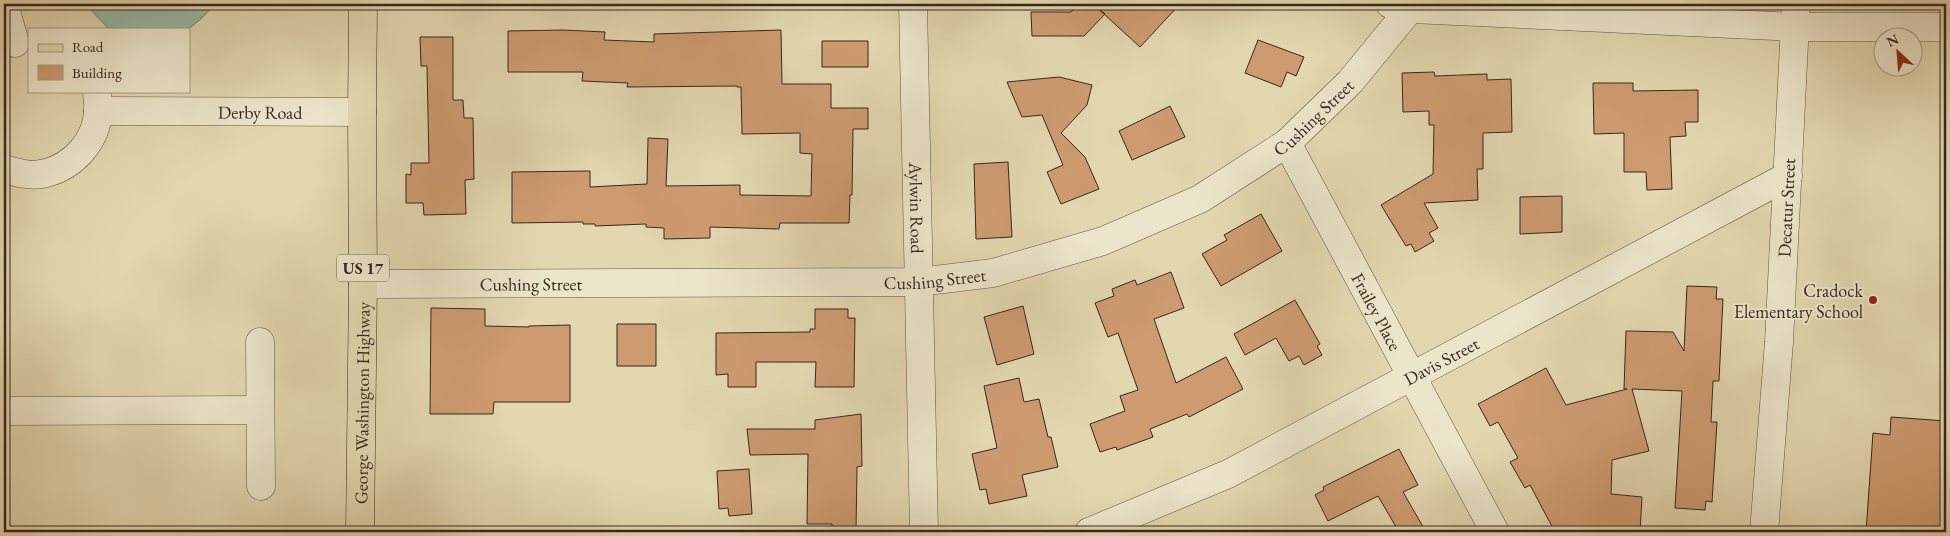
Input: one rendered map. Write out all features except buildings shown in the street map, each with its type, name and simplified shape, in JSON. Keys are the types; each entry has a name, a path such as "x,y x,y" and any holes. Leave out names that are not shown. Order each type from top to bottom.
{"main road":[{"name":"George Washington Highway","path":"360,532 363,284 363,4"}],"street":[{"path":"4,4 16,44"},
{"name":"Aylwin Road","path":"913,4 924,532"},
{"path":"1405,5 1795,15 1946,27"},
{"name":"Cushing Street","path":"363,284 919,282 993,273 1102,241 1200,199 1287,143 1350,82 1405,5"},
{"name":"Decatur Street","path":"1764,532 1788,176 1795,15"},
{"name":"Derby Road","path":"4,169 24,174 46,173 66,165 83,151 94,132 98,101 362,112"},
{"name":"Frailey Place","path":"1287,143 1495,532"},
{"name":"Davis Street","path":"1089,532 1228,474 1788,176"},
{"path":"260,342 261,486"},
{"path":"4,411 259,410"}],"shaded area":[{"path":"85,4 217,4 189,28 108,28"}],"place":[{"name":"Cradock Elementary School","path":"1873,300"}]}
